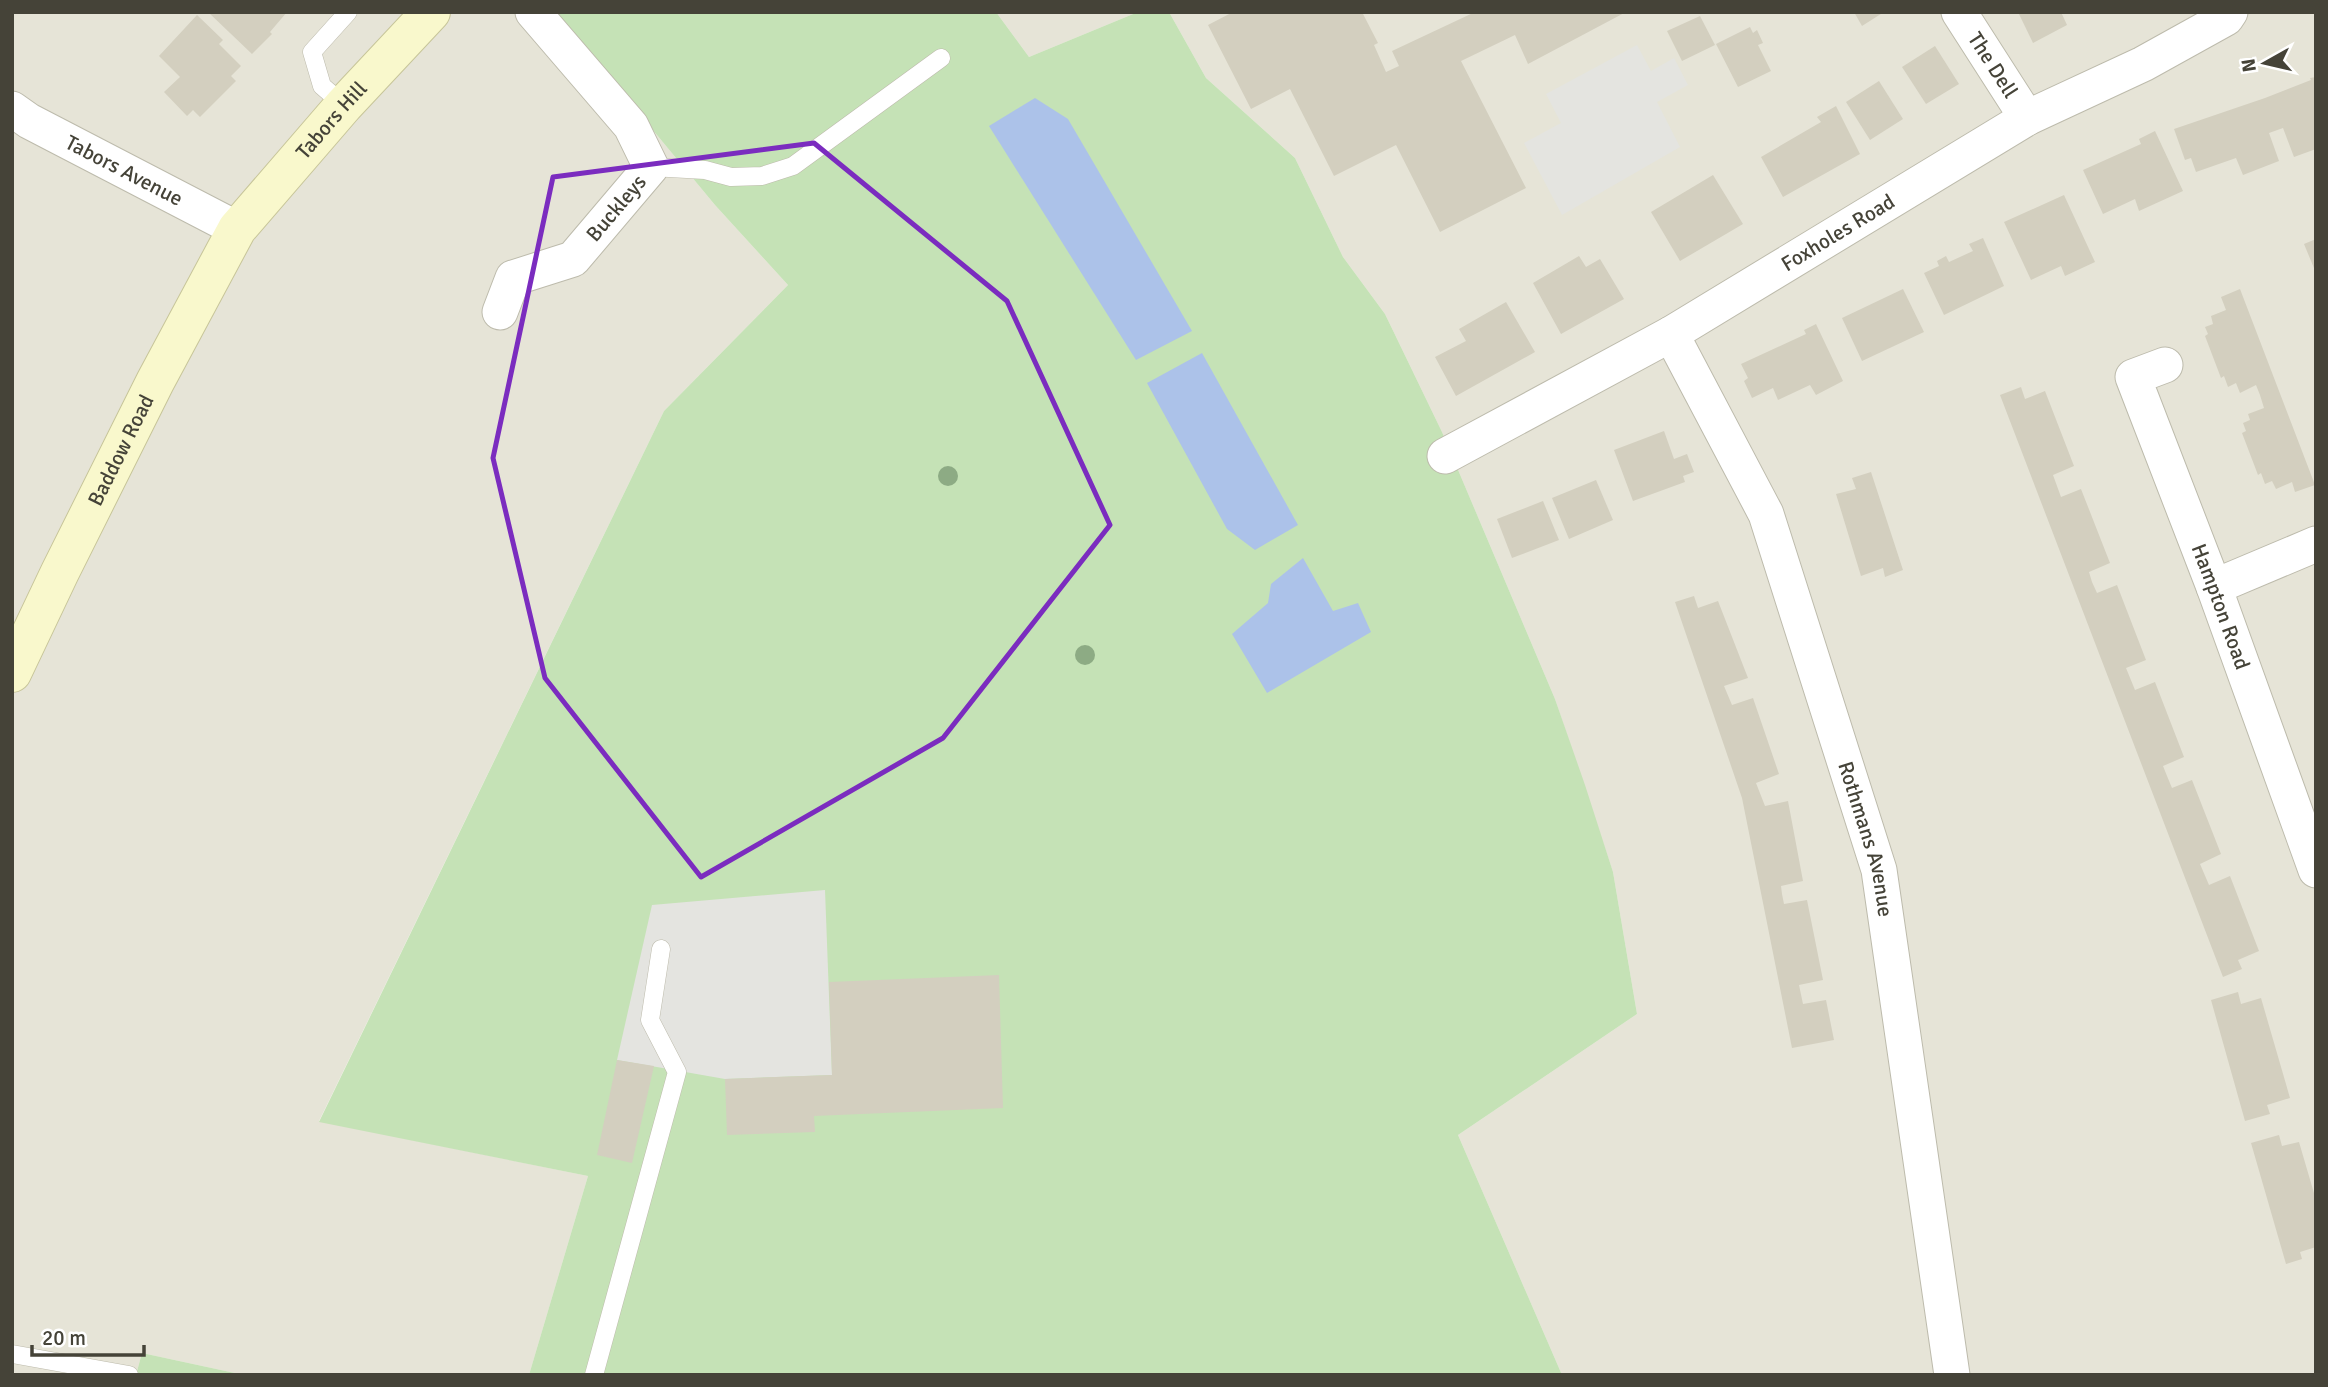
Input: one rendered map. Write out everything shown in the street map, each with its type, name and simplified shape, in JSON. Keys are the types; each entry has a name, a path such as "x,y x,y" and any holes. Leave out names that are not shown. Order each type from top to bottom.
{"street":[{"name":"Tabors Hill","path":"237,229 344,105 431,12"},
{"name":"Buckleys","path":"500,312 513,278 573,259 651,167 631,126 533,12"},
{"name":"The Dell","path":"1959,12 2027,118"},
{"name":"Foxholes Road","path":"1446,456 1671,334 2027,118 2143,64 2226,18 2230,12"},
{"name":"Tabors Avenue","path":"12,109 29,121 237,229"},
{"name":"Baddow Road","path":"12,673 155,382 237,229"},
{"name":"Rothmans Avenue","path":"1671,334 1766,514 1879,870 1952,1375"},
{"name":"Hampton Road","path":"2165,365 2133,377 2214,587 2316,870"},
{"path":"2214,587 2316,544"}],"lane":[{"path":"344,105 322,86 312,52 348,12"},
{"path":"651,167 705,170 731,177 762,176 793,166 941,58"},
{"path":"594,1375 677,1072 650,1020 661,949"},
{"path":"12,1354 129,1375"}],"highlighted area":[{"path":"814,143 1007,301 1110,525 943,738 701,877 545,678 493,458 553,177"}],"shaded area":[{"path":"12,12 555,12 715,205 788,285 664,411 319,1121 588,1176 529,1375 244,1375 142,1353 136,1375 12,1375"},
{"path":"996,12 1138,12 1029,57"},
{"path":"1169,12 2316,12 2316,1375 1562,1375 1458,1135 1637,1014 1613,872 1555,699 1442,432 1385,314 1343,257 1295,158 1206,78"},
{"path":"1637,45 1651,71 1674,58 1688,85 1657,102 1680,147 1562,215 1524,143 1561,123 1546,94"},
{"path":"825,890 832,1075 725,1079 617,1060 652,905"}],"green space":[{"path":"555,12 996,12 1029,57 1138,12 1169,12 1206,78 1295,158 1343,257 1385,314 1442,432 1555,699 1613,872 1637,1014 1458,1135 1562,1375 529,1375 588,1176 319,1122 664,411 788,285 715,205"},
{"path":"142,1353 244,1375 136,1375"}],"water":[{"path":"1035,98 1068,119 1192,331 1136,360 989,126"},
{"path":"1202,353 1298,525 1255,550 1227,529 1147,383"},
{"path":"1303,558 1333,611 1358,603 1371,632 1267,693 1232,634 1268,603 1271,584"}],"building":[{"path":"208,12 287,12 270,32 272,34 252,54"},
{"path":"1233,12 1362,12 1378,43 1374,45 1386,72 1399,66 1392,51 1475,12 1626,12 1528,64 1515,35 1461,61 1526,188 1440,232 1396,145 1334,176 1290,89 1251,109 1208,25"},
{"path":"1854,12 1884,12 1862,26"},
{"path":"2018,12 2061,12 2067,25 2033,43"},
{"path":"197,15 223,40 219,44 241,66 231,76 236,81 200,117 193,110 187,116 164,92 180,77 159,56"},
{"path":"1700,16 1715,45 1682,61 1667,31"},
{"path":"1750,27 1753,33 1757,30 1763,43 1758,45 1771,71 1738,87 1716,44"},
{"path":"1935,46 1959,84 1926,104 1902,67"},
{"path":"2316,77 2316,149 2294,157 2283,128 2269,133 2279,161 2243,175 2236,158 2196,172 2191,158 2185,160 2174,129 2265,98"},
{"path":"1879,81 1903,119 1870,140 1846,102"},
{"path":"1836,106 1860,154 1783,197 1761,157 1821,122 1817,117"},
{"path":"2155,131 2183,191 2139,211 2135,199 2103,214 2083,170 2141,144 2139,139"},
{"path":"1713,175 1743,224 1680,261 1651,212"},
{"path":"2064,195 2095,262 2065,276 2061,266 2031,280 2004,222"},
{"path":"1983,238 2004,286 1944,315 1924,273 1939,266 1937,261 1946,256 1949,262 1973,251 1969,244"},
{"path":"2316,239 2316,273 2304,244"},
{"path":"1579,256 1586,267 1600,259 1624,299 1561,334 1533,283"},
{"path":"1903,289 1924,332 1862,361 1842,318"},
{"path":"2240,289 2315,485 2295,492 2292,482 2276,489 2272,481 2265,484 2261,473 2258,475 2242,433 2246,431 2243,423 2250,420 2248,414 2264,408 2260,395 2256,385 2240,393 2236,383 2228,387 2224,376 2221,378 2205,336 2208,334 2205,327 2213,324 2211,316 2226,310 2221,297"},
{"path":"1506,302 1535,352 1456,396 1435,357 1466,341 1459,329"},
{"path":"1816,324 1843,381 1816,395 1810,385 1778,400 1773,388 1752,398 1744,381 1748,378 1741,364 1806,334 1804,330"},
{"path":"2021,387 2025,399 2045,391 2074,466 2053,475 2061,497 2081,489 2110,563 2089,572 2092,582 2097,593 2117,585 2146,660 2126,668 2135,690 2155,682 2184,757 2163,766 2172,788 2192,780 2221,854 2200,864 2209,885 2230,876 2259,951 2238,960 2242,969 2223,977 2000,395"},
{"path":"1664,431 1674,459 1687,454 1694,472 1683,476 1685,482 1633,501 1614,450"},
{"path":"1871,472 1903,570 1885,577 1883,568 1861,576 1836,494 1856,489 1852,478"},
{"path":"1596,480 1613,520 1569,539 1552,498"},
{"path":"1543,501 1559,540 1512,558 1497,519"},
{"path":"1694,596 1698,608 1718,601 1748,678 1724,686 1732,705 1753,698 1779,774 1756,783 1765,806 1788,801 1803,881 1781,886 1782,894 1784,904 1807,900 1823,980 1799,985 1803,1004 1826,1000 1834,1040 1792,1048 1742,798 1675,602"},
{"path":"999,975 1003,1108 814,1116 815,1132 727,1135 725,1079 832,1075 829,982"},
{"path":"2238,992 2241,1004 2261,998 2290,1098 2267,1105 2270,1114 2245,1121 2211,1000"},
{"path":"617,1060 654,1066 632,1163 597,1155"},
{"path":"2279,1135 2282,1146 2299,1142 2316,1200 2316,1247 2300,1252 2302,1259 2286,1264 2251,1143"}]}
